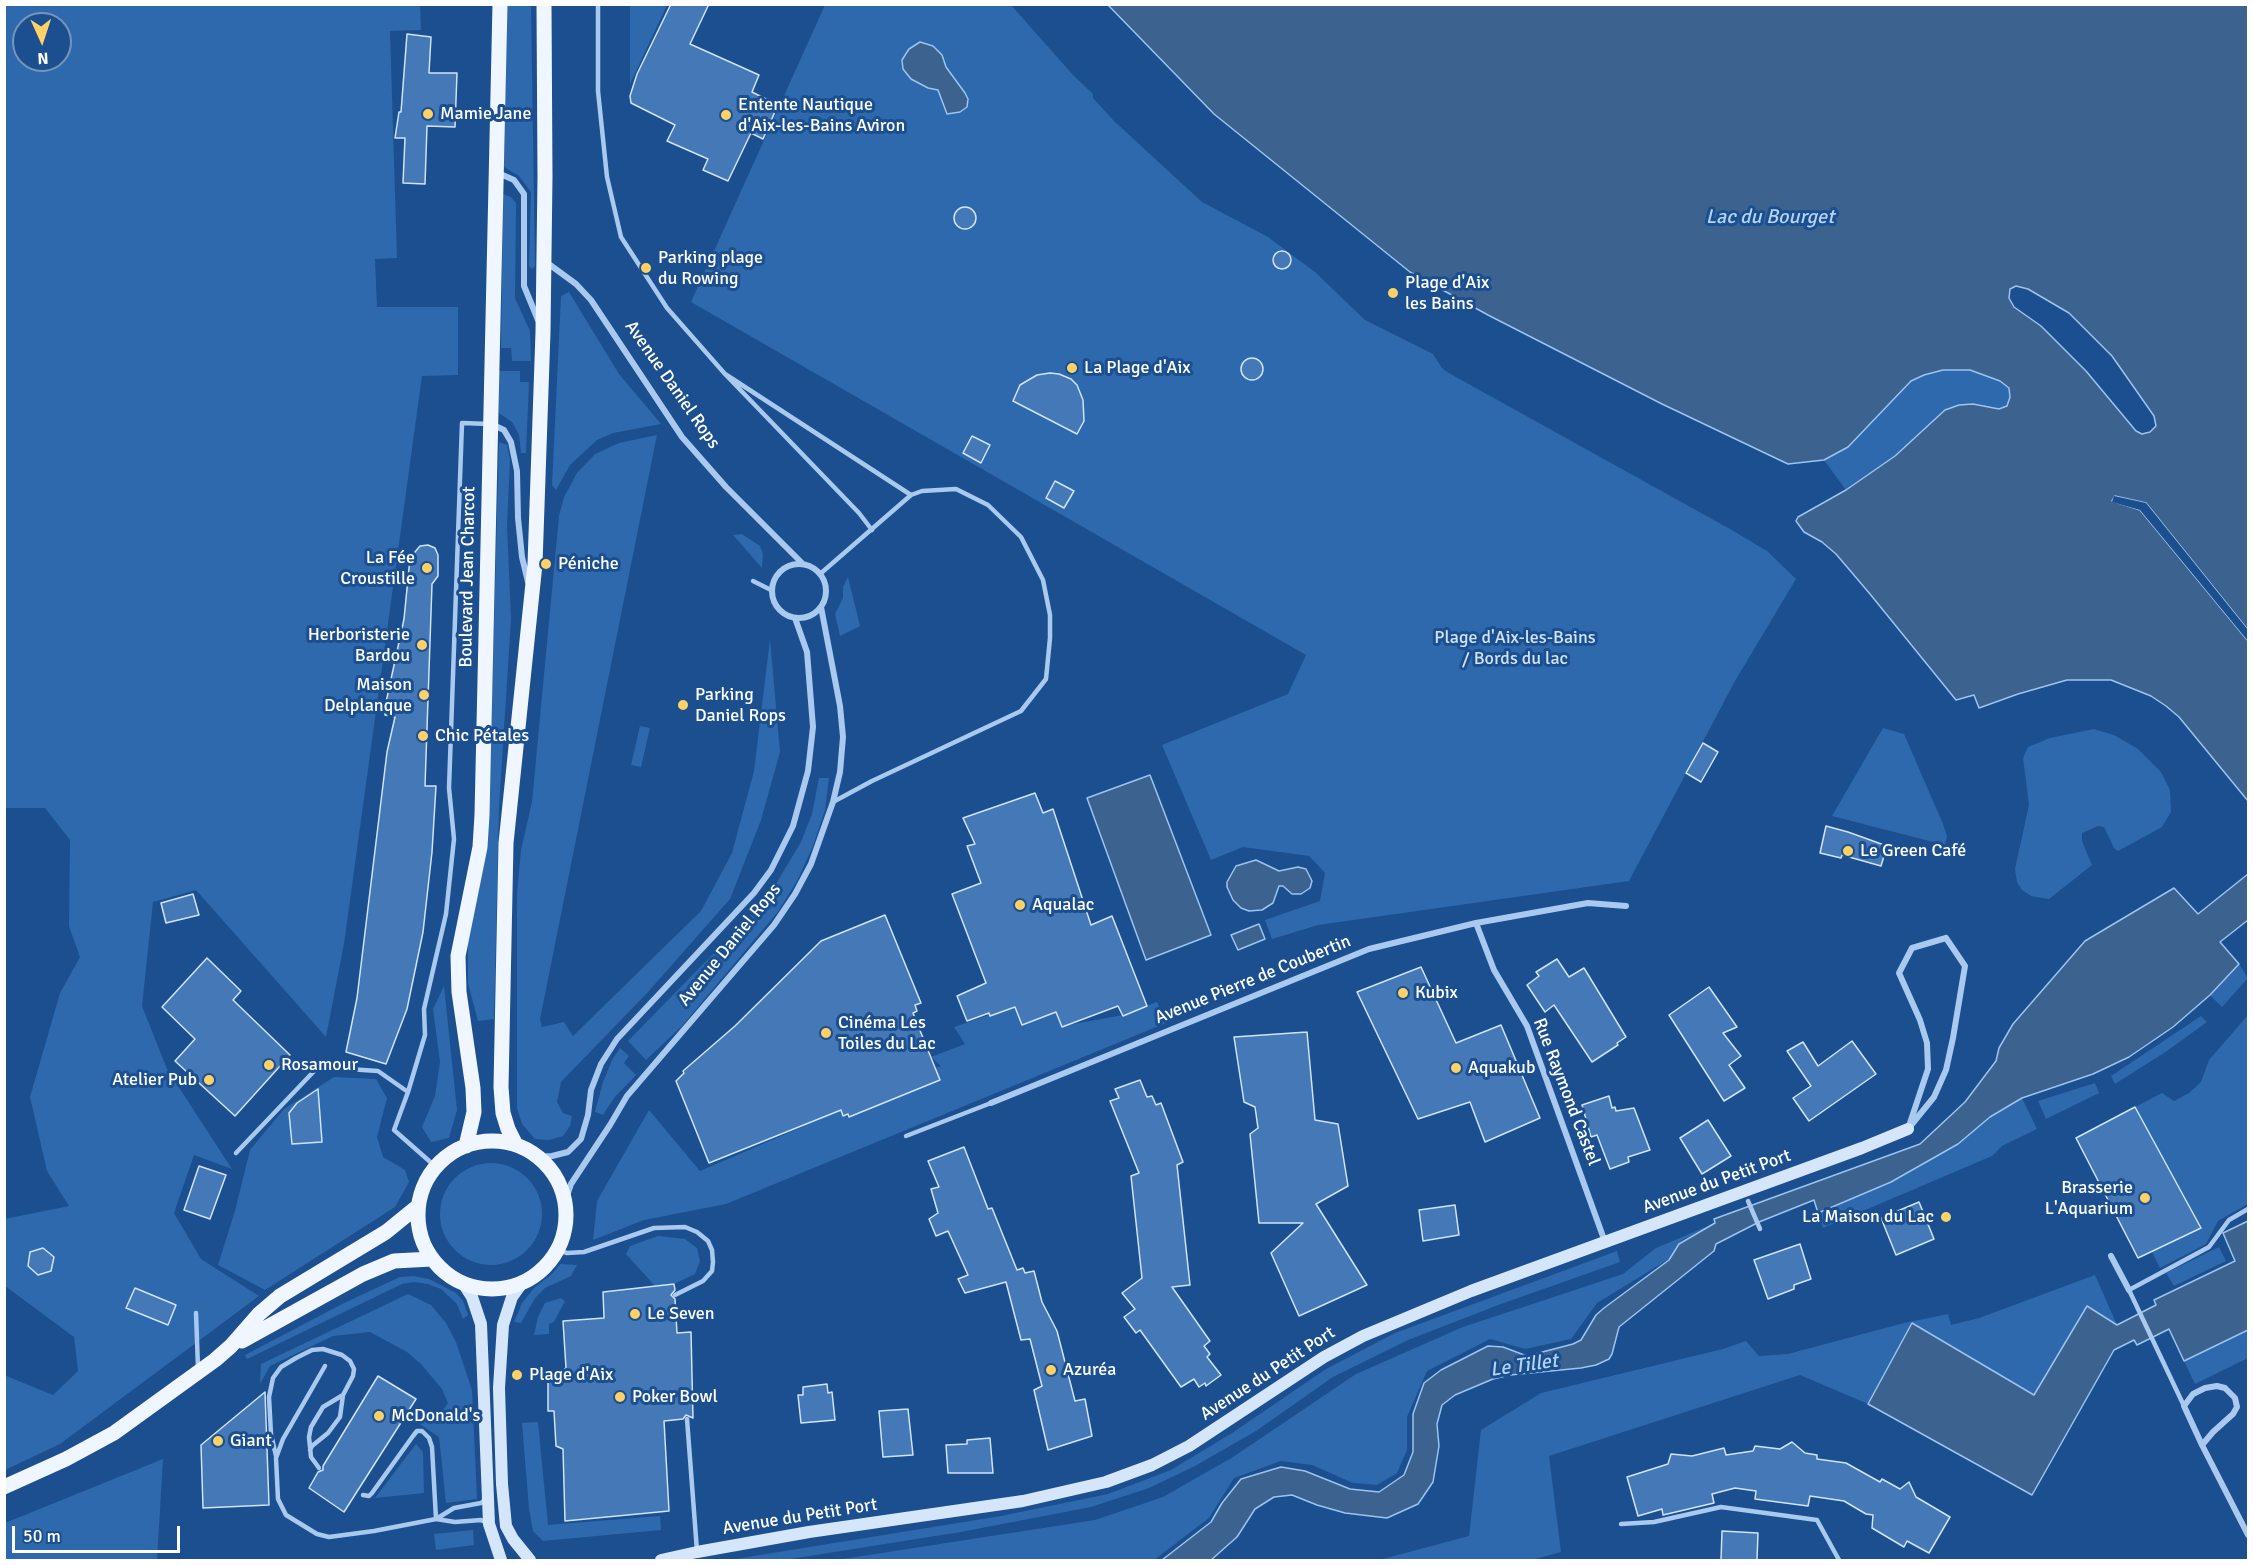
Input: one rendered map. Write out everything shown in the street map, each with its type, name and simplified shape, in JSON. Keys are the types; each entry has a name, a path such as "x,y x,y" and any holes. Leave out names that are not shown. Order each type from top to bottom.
{"main road":[{"name":"Boulevard Jean Charcot","path":"466,1146 471,1134 474,1088 459,992 458,956 480,847 501,4"},
{"path":"516,1145 507,1129 501,1087 506,843 535,564 543,332 544,4"},
{"path":"483,1142 516,1145 537,1156 560,1184 565,1202 564,1235 548,1264 536,1275 522,1283 502,1288 482,1288 463,1283 451,1277 432,1259 423,1243 418,1225 418,1206 422,1191 436,1167 452,1153 466,1146 483,1142"},
{"path":"4,1486 66,1459 114,1433 198,1374 231,1346 259,1314 280,1296 386,1232 418,1206"},
{"path":"231,1346 363,1274 394,1261 432,1259"}],"street":[{"path":"497,173 514,180 524,194 524,286 543,332"},
{"name":"Avenue Daniel Rops","path":"543,260 576,284 591,300 682,437 726,487 802,564"},
{"path":"491,424 504,430 511,442 518,471 518,518 522,557 531,597"},
{"path":"794,564 802,564 815,569 820,574 826,591 821,607 809,616 795,618 781,612 776,606 771,590 780,572 794,564"},
{"name":"Avenue Daniel Rops","path":"565,1202 571,1184 627,1096 774,925 795,894 811,864 833,802 840,772 843,737 840,706 821,607"},
{"name":"Avenue Daniel Rops","path":"537,1156 552,1156 568,1152 581,1139 588,1115 591,1090 601,1064 617,1039 754,893 771,870 794,826 808,771 813,727 807,652 795,618"},
{"name":"Avenue Pierre de Coubertin","path":"991,1103 1369,949 1476,923 1588,903 1626,906"},
{"name":"Rue Raymond Castel","path":"1476,923 1494,970 1527,1026 1606,1243"},
{"name":"Avenue du Petit Port","path":"661,1560 809,1532 1023,1501 1106,1482 1152,1466 1189,1446 1324,1357 1363,1336 1472,1291 1908,1129 1934,1097 1946,1070 1953,1038 1965,966 1946,938 1912,948 1899,973 1920,1020 1927,1043 1928,1069 1908,1129"},
{"path":"2111,1256 2129,1290"},
{"path":"463,1283 472,1297 481,1324 489,1524 501,1560"},
{"path":"522,1283 512,1296 503,1325 499,1388 502,1484 506,1526 530,1560"},
{"path":"2202,1445 2213,1431 2233,1414 2237,1407 2235,1398 2225,1388 2217,1386 2205,1388 2193,1394 2184,1406 2202,1445 2248,1535"}],"lane":[{"path":"598,4 598,90 607,177 621,237 667,308 725,374 859,513 872,530"},
{"path":"725,374 911,495"},
{"path":"436,1167 394,1130 425,1035 424,1009 446,914 454,839 449,788 462,423 491,424"},
{"path":"820,574 911,495 922,491 956,489 988,505 1021,537 1043,580 1050,615 1046,679 1021,711 872,781 833,802"},
{"path":"753,581 771,590"},
{"path":"236,1153 318,1067 378,1071 408,1092"},
{"name":"Avenue Pierre de Coubertin","path":"906,1136 991,1103"},
{"path":"1749,1201 1760,1229"},
{"path":"2184,1406 2129,1290 2209,1247 2229,1220 2248,1209"},
{"path":"557,1250 567,1253 584,1252 654,1228 685,1227 698,1232 708,1241 712,1250 713,1262 711,1271 703,1281 675,1295"},
{"path":"196,1313 198,1374"},
{"path":"310,1450 328,1433 340,1417 343,1395 353,1376 354,1369 350,1361 342,1355 323,1348 312,1350 281,1367 273,1378 269,1397 271,1434 276,1458 278,1499 286,1515 322,1537 374,1531 436,1519 455,1522 481,1520 489,1524"},
{"path":"276,1458 283,1439 326,1366"},
{"path":"319,1468 311,1457 309,1437 311,1427 323,1407 343,1395"},
{"path":"687,1419 697,1552"},
{"path":"363,1495 369,1496 372,1493 412,1436 417,1431 422,1431 429,1438 432,1447 436,1519"},
{"path":"436,1519 454,1508 481,1503 488,1498"},
{"path":"1621,1524 1654,1522 1721,1507 1817,1520 1839,1560"}],"green space":[{"path":"5,5 420,5 421,30 390,31 397,258 375,259 377,307 458,307 458,375 422,376 344,944 326,1037 196,890 153,902 142,1006 167,1069 232,1169 194,1155 174,1213 201,1259 259,1296 60,1444 5,1470 4,1375 53,1395 78,1371 74,1337 5,1286 4,1219 69,1206 47,1171 30,1097 60,993 80,957 69,926 70,840 45,808 5,808"},
{"path":"507,5 531,5 535,266 532,269 529,266 531,192 519,176 504,167"},
{"path":"630,5 667,5 630,84"},
{"name":"Plage d'Aix-les-Bains / Bords du lac","path":"825,5 1011,5 1073,75 1093,94 1093,98 1114,121 1202,202 1268,237 1315,272 1365,320 1433,354 1447,372 1767,551 1796,579 1735,681 1629,881 1318,925 1272,939 1265,920 1320,901 1325,873 1309,856 1243,847 1211,860 1162,745 1288,694 1306,655 691,302"},
{"path":"503,194 511,197 516,203 515,298 530,331 531,361 512,361 511,348 501,348"},
{"path":"569,292 619,374 661,424 613,433 597,440 570,465 556,490 552,485 561,296"},
{"path":"1943,370 1970,370 2000,381 2009,388 2010,397 2007,406 1999,409 1973,404 1846,490 1824,460 1848,447 1911,381"},
{"path":"499,371 520,371 520,382 529,382 526,453 521,453 519,435 512,422 499,413"},
{"path":"657,435 540,1019 542,1027 564,1022 573,1036 701,911 732,853 754,771 770,639 780,752 761,820 730,899 648,992 561,1082 557,1102 563,1113 572,1116 570,1126 563,1136 549,1140 535,1139 522,1124 517,1108 517,894 521,850 532,802 559,516 564,497 577,473 595,454 619,443"},
{"path":"499,442 507,445 510,459 507,526 511,619 499,808 494,1019 478,1021 468,983 468,942 488,840"},
{"path":"742,534 760,546 763,554 762,568 733,535"},
{"path":"848,577 860,626 840,636 835,614 843,598 843,587"},
{"path":"640,726 650,728 641,767 631,765"},
{"path":"1883,728 1904,734 1943,824 1947,836 1945,845 1832,816"},
{"path":"2094,729 2114,735 2138,749 2161,772 2170,790 2171,812 2162,827 2118,851 2114,848 2104,827 2098,826 2082,833 2082,841 2092,865 2049,899 2031,896 2022,890 2017,882 2015,869 2029,805 2023,758 2028,747 2050,738"},
{"path":"819,778 829,778 825,810 813,846 797,881 777,913 681,1027 646,1060 628,1041 750,916 777,882 801,842 812,814"},
{"path":"2239,964 2248,978 2222,1007 2210,995"},
{"path":"444,986 457,1110 449,1138 431,1142 422,1127 435,1096 440,1062 433,1009"},
{"path":"1157,1002 1166,1023 726,1204 644,1220 593,1240 597,1201 649,1110 700,1171 841,1110 843,1116 849,1117 939,1080 935,1068 941,1066 931,1057 965,1044 954,1027 1015,1006 1022,1025 1057,1012 1063,1026 1123,1015"},
{"path":"2248,1015 2248,1204 2218,1221 2206,1244 2160,1268 2152,1252 2201,1228 2135,1107 2162,1093 2174,1101 2189,1093 2201,1082 2209,1060"},
{"path":"2201,1016 2207,1022 2115,1084 2111,1076"},
{"path":"620,1048 629,1056 624,1063 636,1075 614,1098 603,1115 595,1112 603,1082"},
{"path":"334,1077 376,1079 387,1098 377,1137 383,1157 405,1170 409,1182 395,1207 265,1290 218,1265 235,1211 250,1150 284,1109"},
{"path":"2095,1083 2099,1093 2046,1119 2038,1101"},
{"path":"2022,1098 2037,1129 2002,1146 1992,1156 1823,1228 1818,1213 1891,1182 1958,1144 1991,1117"},
{"path":"491,1163 520,1171 534,1185 542,1214 534,1243 520,1257 491,1265 462,1257 448,1243 440,1214 448,1185 462,1171"},
{"path":"1715,1223 1681,1241 1669,1259 1597,1303 1571,1339 1525,1349 1490,1339 1427,1371 1407,1417 1407,1450 1397,1473 1377,1485 1353,1483 1312,1465 1281,1461 1234,1478 1209,1518 1154,1560 836,1560 1095,1520 1163,1497 1233,1457 1356,1374 1463,1327 1623,1274 1656,1248"},
{"path":"658,1236 685,1239 697,1248 700,1261 695,1274 674,1284 655,1286 626,1254 630,1246"},
{"path":"2219,1247 2226,1261 2174,1286 2166,1273"},
{"path":"1617,1251 1620,1262 1408,1340 1333,1377 1256,1431 1195,1466 1149,1488 1091,1507 961,1532 784,1560 729,1560 1001,1516 1108,1494 1171,1470 1232,1433 1326,1369 1395,1333"},
{"path":"560,1264 577,1265 571,1276 545,1288 535,1298 521,1323 514,1322 522,1303 534,1288 552,1274"},
{"path":"2095,1275 2117,1325 2087,1307 2034,1395 1912,1323 1868,1404 1800,1375 1549,1456 1561,1552 1531,1560 1379,1560 1469,1536 1481,1430 1541,1393 1723,1349 1746,1341 1759,1356 1788,1354 1904,1323 1948,1314 1951,1325 1979,1318"},
{"path":"414,1276 429,1279 456,1293 463,1301 468,1315 463,1319 457,1304 441,1289 414,1282 402,1284 247,1359 245,1355 344,1303 400,1277"},
{"path":"408,1294 431,1305 446,1323 456,1342 472,1390 477,1499 446,1503 439,1437 415,1421 424,1410 438,1417 448,1403 442,1389 421,1364 407,1352 370,1332 333,1336 270,1366 260,1384 261,1364"},
{"path":"561,1298 565,1301 554,1322 549,1324 549,1334 534,1335 538,1317 545,1303"},
{"path":"2248,1330 2248,1358 2195,1384 2184,1361"},
{"path":"538,1422 548,1525 660,1516 661,1530 543,1541 533,1531 529,1509 522,1423"},
{"path":"416,1444 423,1452 424,1493 375,1498"},
{"path":"163,1459 157,1560 5,1560 5,1523"},
{"path":"473,1530 474,1545 436,1550 434,1534"}],"water":[{"name":"Lac du Bourget","path":"1108,5 2248,5 2248,630 2146,503 2115,496 2112,501 2140,510 2248,641 2248,801 2179,717 2151,696 2111,680 2067,680 1979,708 1974,695 1956,700 1836,554 1822,542 1804,532 1796,521 1798,517 1846,490 1895,456 1945,410 1959,405 1973,404 1999,409 2007,406 2010,397 2009,388 2000,381 1970,370 1943,370 1924,375 1911,381 1848,447 1824,460 1788,464 1662,404 1488,315 1410,272 1214,114","holes":["2016,286 2028,289 2069,313 2112,356 2154,416 2156,426 2150,432 2142,434 2136,431 2086,371 2041,326 2014,307 2009,298 2010,289"]},
{"path":"920,42 933,46 942,55 946,67 965,93 968,99 967,107 960,112 947,114 938,90 928,88 911,79 903,69 902,60 909,49"},
{"path":"1150,775 1211,935 1146,960 1087,798"},
{"path":"1256,860 1279,871 1298,867 1306,869 1312,881 1310,888 1301,894 1292,894 1283,886 1279,886 1273,903 1262,910 1249,911 1241,908 1233,900 1227,882 1236,866"},
{"name":"Le Tillet","path":"2248,874 2248,920 2220,942 2239,964 2210,995 2173,1027 2129,1057 2093,1074 2022,1098 1990,1117 1958,1144 1891,1182 1818,1213 1814,1200 1759,1222 1716,1244 1714,1251 1619,1327 1609,1359 1581,1368 1510,1375 1493,1379 1455,1395 1442,1405 1437,1424 1439,1446 1433,1482 1418,1504 1387,1518 1345,1513 1292,1495 1274,1497 1255,1509 1237,1537 1211,1560 1162,1560 1211,1522 1222,1503 1241,1479 1281,1467 1305,1471 1350,1489 1379,1492 1404,1475 1413,1452 1413,1414 1424,1383 1441,1370 1488,1346 1503,1347 1527,1356 1573,1344 1581,1340 1596,1315 1669,1260 1679,1244 1715,1223 1714,1219 1920,1144 1965,1102 1996,1061 1999,1048 2013,1024 2085,941 2174,888 2198,914"},
{"path":"1259,924 1265,939 1238,950 1231,935"},
{"path":"2248,1221 2248,1330 2184,1361 2169,1329 2137,1345 2134,1340 2114,1350 2032,1495 1868,1404 1912,1323 2034,1395 2087,1306 2117,1325 2156,1305 2154,1300 2235,1261 2223,1233"}],"pier":[{"path":"2114,496 2146,503 2248,630 2248,633 2144,505 2116,500 2143,508 2248,636 2248,641 2140,510 2112,502"}],"building":[{"path":"671,4 709,4 690,44 759,75 752,92 778,105 763,139 751,133 728,181 703,170 708,159 667,141 675,125 631,103 630,96 637,74"},
{"path":"407,34 431,37 429,73 457,73 455,127 427,126 425,184 403,183 405,138 395,138 399,112 401,112"},
{"path":"965,207 973,210 976,218 973,226 965,229 957,226 954,218 957,210"},
{"path":"1278,251 1286,251 1291,256 1289,267 1278,269 1273,264 1273,256"},
{"path":"1252,358 1260,361 1263,369 1260,377 1252,380 1244,377 1241,369 1244,361"},
{"path":"1050,373 1071,379 1077,385 1083,400 1084,421 1077,434 1013,401 1020,385 1037,375"},
{"path":"972,436 990,445 981,463 963,453"},
{"path":"1055,481 1074,491 1064,508 1046,498"},
{"path":"428,545 435,548 438,555 438,576 432,584 425,786 436,786 432,852 423,932 407,1009 386,1064 346,1052 357,998 387,752 395,717 385,715 385,707 404,619 410,558 420,546"},
{"path":"1703,743 1718,752 1701,782 1686,773"},
{"name":"Aqualac","path":"1035,793 1043,813 1053,809 1091,925 1112,916 1147,1006 1123,1016 1118,1006 1062,1027 1056,1012 1022,1025 1015,1007 967,1021 957,996 986,983 952,894 981,883 967,846 975,844 963,818"},
{"path":"1826,826 1887,846 1881,866 1842,855 1841,858 1820,853"},
{"path":"193,894 199,915 166,923 161,903"},
{"name":"Cinéma Les Toiles du Lac","path":"885,915 921,1003 915,1005 917,1011 913,1013 940,1080 849,1117 848,1114 843,1116 841,1110 709,1163 676,1081 684,1073 683,1071 735,1026 821,941"},
{"path":"207,958 241,991 233,1000 290,1055 235,1116 175,1061 195,1039 162,1007"},
{"path":"1557,959 1569,977 1584,968 1626,1037 1592,1062 1554,1005 1545,1012 1527,985 1539,976 1536,972"},
{"name":"Aquakub","path":"1421,967 1456,1043 1501,1025 1540,1118 1485,1142 1470,1102 1418,1119 1357,992"},
{"path":"1709,987 1737,1027 1723,1033 1741,1056 1729,1065 1745,1088 1724,1101 1669,1015"},
{"path":"1307,1032 1315,1120 1338,1124 1348,1186 1316,1204 1367,1285 1299,1316 1271,1253 1303,1223 1259,1223 1250,1134 1258,1128 1255,1107 1244,1102 1234,1037"},
{"path":"1852,1041 1876,1074 1809,1121 1793,1098 1811,1086 1787,1051 1803,1042 1818,1066"},
{"path":"1140,1080 1147,1097 1152,1096 1156,1105 1161,1103 1183,1162 1177,1165 1190,1285 1172,1287 1210,1341 1204,1346 1210,1354 1207,1357 1221,1375 1206,1386 1205,1383 1199,1387 1194,1379 1181,1387 1140,1330 1136,1333 1124,1317 1135,1309 1122,1293 1142,1278 1131,1176 1139,1173 1110,1101 1119,1098 1115,1089"},
{"path":"318,1089 322,1142 292,1144 289,1113 297,1103"},
{"path":"1609,1096 1612,1108 1615,1107 1616,1111 1634,1108 1650,1150 1628,1157 1629,1162 1610,1169 1597,1135 1591,1137 1582,1105"},
{"name":"Brasserie L'Aquarium","path":"2135,1107 2201,1228 2138,1258 2076,1138"},
{"path":"1708,1120 1731,1156 1702,1174 1680,1138"},
{"path":"964,1147 988,1209 992,1208 1017,1270 1023,1268 1025,1273 1034,1271 1042,1302 1057,1331 1075,1401 1085,1399 1092,1436 1048,1450 1034,1390 1042,1386 1030,1339 1021,1340 1006,1282 965,1293 958,1279 968,1275 948,1231 936,1236 929,1219 938,1213 931,1189 939,1187 928,1161"},
{"path":"199,1166 226,1175 210,1219 184,1210"},
{"path":"1919,1202 1934,1239 1896,1255 1881,1218"},
{"path":"1455,1205 1459,1235 1423,1241 1419,1210"},
{"path":"1800,1244 1811,1279 1794,1285 1794,1289 1768,1299 1754,1260"},
{"path":"43,1248 54,1257 51,1271 38,1275 28,1266 30,1252"},
{"name":"Poker Bowl","path":"674,1284 675,1290 671,1295 675,1299 677,1333 691,1332 693,1418 686,1415 683,1419 664,1421 669,1511 565,1521 563,1449 556,1446 554,1411 548,1411 548,1383 566,1368 563,1321 604,1318 603,1292"},
{"path":"135,1288 176,1305 168,1325 126,1308"},
{"name":"McDonald's","path":"378,1376 416,1399 344,1512 309,1488 318,1472 323,1470 323,1466"},
{"path":"827,1384 828,1393 832,1392 835,1420 801,1423 798,1395 803,1395 803,1387"},
{"path":"265,1392 269,1505 203,1508 201,1445"},
{"path":"908,1409 913,1455 883,1457 879,1411"},
{"path":"990,1438 993,1473 948,1473 946,1445 967,1444 967,1440"},
{"path":"1792,1442 1805,1453 1817,1455 1817,1459 1846,1463 1880,1482 1882,1479 1900,1489 1909,1482 1916,1497 1950,1517 1929,1553 1907,1541 1904,1547 1872,1528 1873,1515 1866,1514 1844,1501 1810,1496 1808,1506 1755,1499 1756,1491 1735,1488 1712,1494 1714,1503 1663,1515 1662,1509 1638,1516 1627,1477 1668,1464 1671,1454 1692,1456 1724,1448 1726,1455 1753,1451 1755,1446 1780,1449"},
{"path":"1722,1531 1758,1533 1757,1560 1721,1560"}],"place":[{"name":"Mamie Jane","path":"428,114"},
{"name":"Entente Nautique d'Aix-les-Bains Aviron","path":"726,115"},
{"name":"Parking plage du Rowing","path":"646,268"},
{"name":"Plage d'Aix les Bains","path":"1393,293"},
{"name":"La Plage d'Aix","path":"1072,368"},
{"name":"Péniche","path":"546,564"},
{"name":"La Fée Croustille","path":"427,568"},
{"name":"Herboristerie Bardou","path":"422,645"},
{"name":"Maison Delplanque","path":"424,695"},
{"name":"Parking Daniel Rops","path":"683,705"},
{"name":"Chic Pétales","path":"423,736"},
{"name":"Le Green Café","path":"1848,851"},
{"name":"Aqualac","path":"1020,905"},
{"name":"Kubix","path":"1403,993"},
{"name":"Cinéma Les Toiles du Lac","path":"826,1033"},
{"name":"Rosamour","path":"269,1065"},
{"name":"Aquakub","path":"1456,1068"},
{"name":"Atelier Pub","path":"209,1080"},
{"name":"Brasserie L'Aquarium","path":"2145,1198"},
{"name":"La Maison du Lac","path":"1946,1217"},
{"name":"Le Seven","path":"635,1314"},
{"name":"Azuréa","path":"1051,1370"},
{"name":"Plage d'Aix","path":"517,1375"},
{"name":"Poker Bowl","path":"620,1397"},
{"name":"McDonald's","path":"379,1416"},
{"name":"Giant","path":"218,1441"}]}
